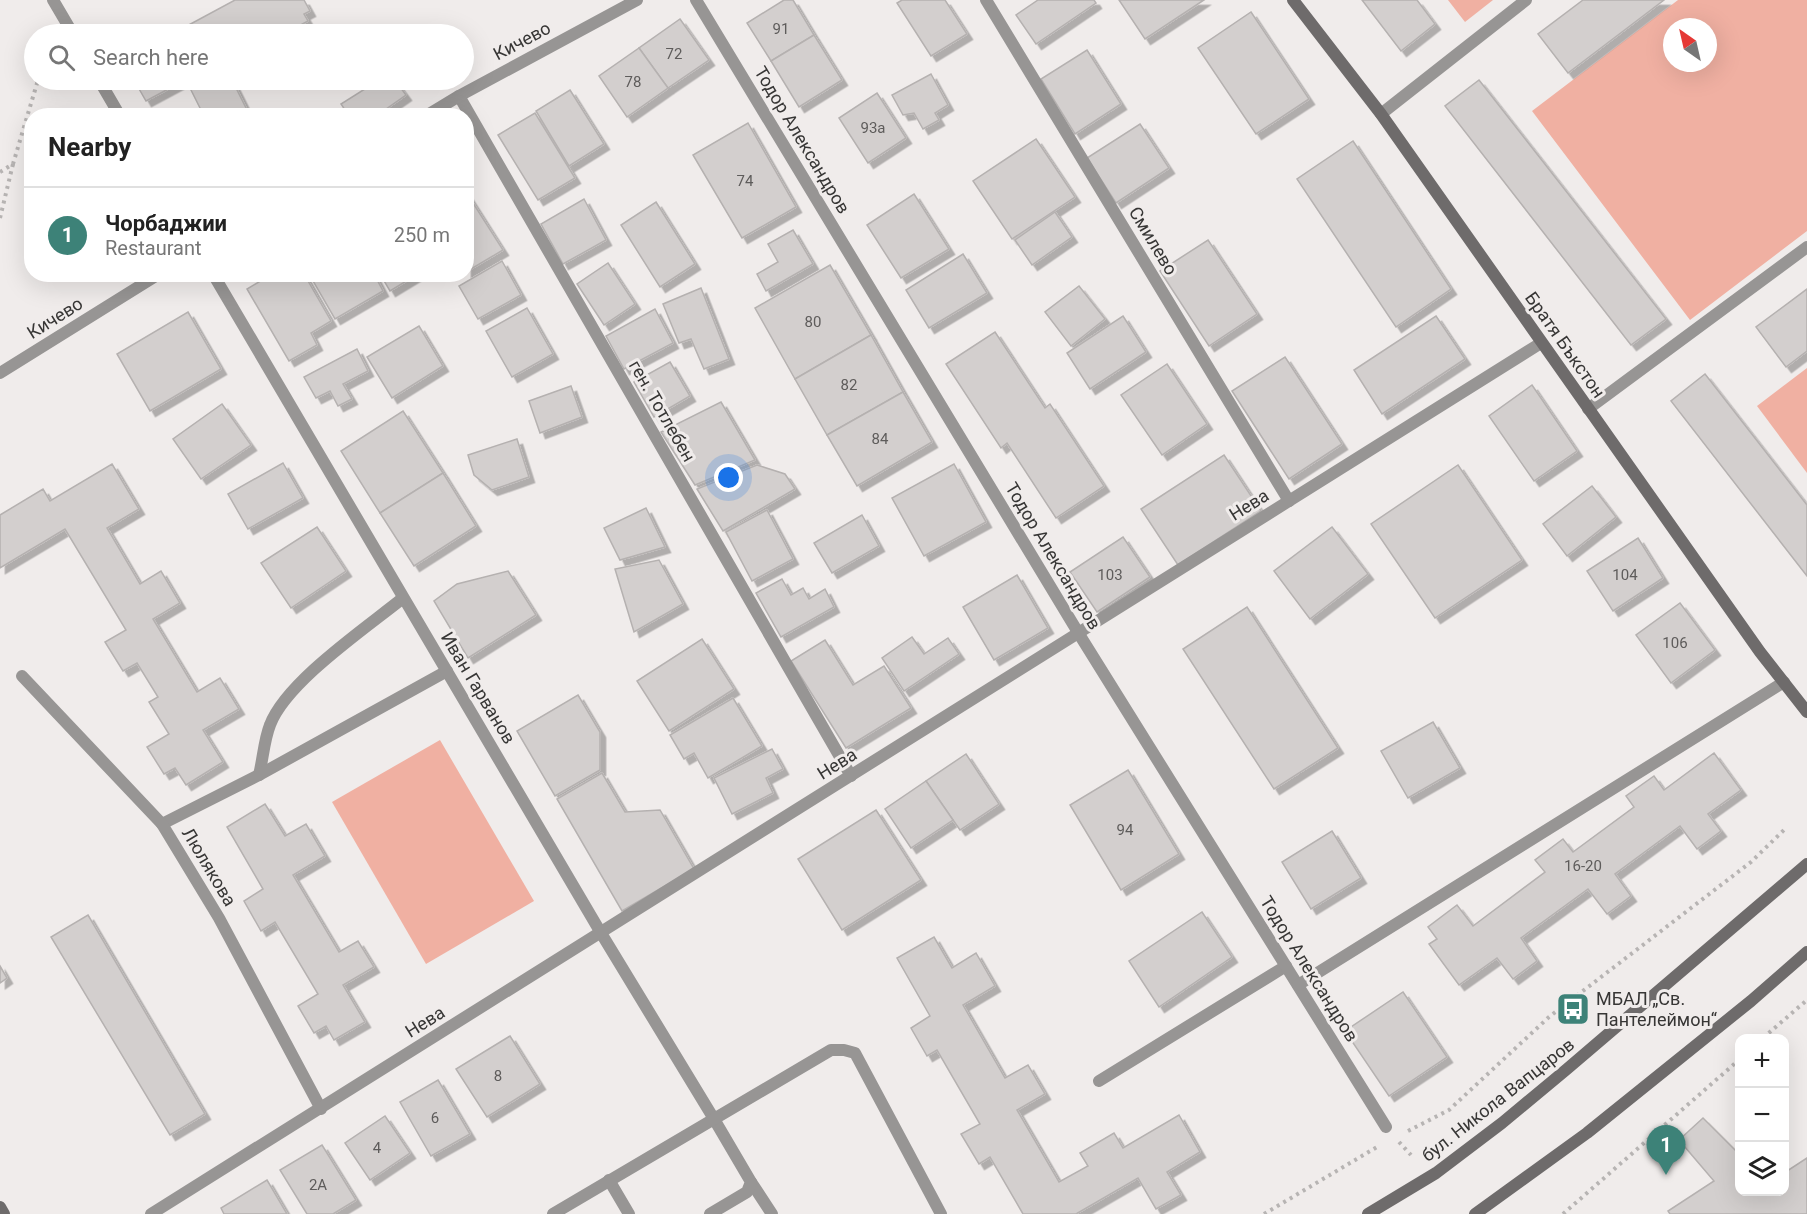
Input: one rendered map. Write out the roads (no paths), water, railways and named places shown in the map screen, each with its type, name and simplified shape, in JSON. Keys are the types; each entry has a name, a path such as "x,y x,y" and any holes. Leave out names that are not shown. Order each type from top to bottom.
{"street":[{"path":"53,0 67,24"},
{"name":"Кичево","path":"474,88 637,0"},
{"name":"Тодор Александров","path":"696,0 1079,633 1386,1127"},
{"name":"Смилево","path":"986,0 1289,501"},
{"name":"Братя Бъкстон","path":"1293,0 1381,114 1760,652 1807,712"},
{"path":"1381,114 1526,0"},
{"path":"105,90 115,108"},
{"name":"Кичево","path":"439,108 470,90"},
{"name":"ген. Тотлебен","path":"459,96 466,108"},
{"name":"ген. Тотлебен","path":"474,122 851,776"},
{"path":"1588,410 1807,247"},
{"name":"Кичево","path":"0,373 146,282"},
{"name":"Иван Гарванов","path":"218,282 601,933 772,1214"},
{"name":"Нева","path":"151,1214 1541,343"},
{"path":"259,774 270,724 288,695 331,656 403,598"},
{"path":"162,824 259,774 447,671"},
{"name":"Люлякова","path":"22,676 162,824 219,918 321,1108"},
{"path":"1298,985 1784,682"},
{"name":"бул. Никола Вапцаров","path":"1368,1214 1436,1173 1502,1123 1807,864"},
{"path":"1475,1214 1587,1133 1751,1001 1807,952"},
{"path":"1099,1081 1286,966"},
{"path":"553,1214 831,1050 844,1050 855,1053 941,1214"},
{"path":"609,1180 629,1214"},
{"path":"710,1214 747,1192 751,1182"},
{"path":"0,1207 4,1214"}],"place":[{"name":"МБАЛ „Св. Пантелеймон“","path":"1573,1009"},
{"name":"Чорбаджии","path":"1666,1175"}]}
